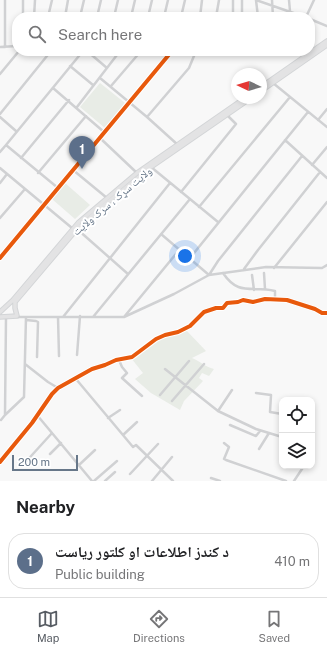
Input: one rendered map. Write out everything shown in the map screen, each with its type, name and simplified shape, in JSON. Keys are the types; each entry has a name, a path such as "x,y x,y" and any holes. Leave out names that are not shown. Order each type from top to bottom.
{"main road":[{"path":"315,49 327,41"},
{"path":"315,53 327,45"},
{"path":"267,83 305,56"},
{"path":"267,87 311,56"},
{"name":"ولایت سړک ، سرک ولایت","path":"14,301 72,228 137,173 236,104"},
{"name":"ولایت سړک ، سرک ولایت","path":"0,312 14,301 77,229 102,207 151,167 243,104"},
{"path":"0,317 16,317 18,315 14,301"}],"street":[{"path":"5,0 5,47"},
{"path":"23,12 24,0"},
{"path":"34,12 35,0"},
{"path":"49,12 52,0"},
{"path":"66,12 68,0"},
{"path":"81,12 84,0"},
{"path":"98,12 101,0"},
{"path":"115,12 118,0"},
{"path":"132,12 135,0"},
{"path":"149,12 152,0"},
{"path":"165,12 168,0"},
{"path":"182,12 185,0"},
{"path":"201,12 202,0"},
{"path":"217,12 219,0"},
{"path":"233,0 233,12"},
{"path":"242,0 242,12"},
{"path":"257,12 256,0 290,12 289,0"},
{"path":"272,0 273,12"},
{"path":"308,12 314,0"},
{"path":"315,22 327,26"},
{"path":"0,47 12,46"},
{"path":"0,74 15,56"},
{"path":"0,114 47,56"},
{"path":"0,152 79,56"},
{"path":"93,56 107,68"},
{"path":"77,107 116,56"},
{"path":"111,86 137,56"},
{"path":"0,258 168,56"},
{"path":"147,117 189,68 194,56"},
{"path":"70,66 93,85"},
{"path":"100,78 130,102 178,145"},
{"path":"273,83 327,128"},
{"path":"53,88 69,100 104,132"},
{"path":"199,207 290,97"},
{"path":"21,158 69,100"},
{"path":"318,120 327,109"},
{"path":"190,258 308,112"},
{"path":"181,192 236,124 227,115"},
{"path":"38,173 86,116"},
{"path":"0,117 16,131"},
{"path":"99,138 137,173"},
{"path":"285,140 327,178"},
{"path":"6,145 58,188"},
{"path":"312,165 327,147"},
{"path":"209,275 218,261 302,156"},
{"path":"151,167 218,222"},
{"path":"0,168 72,228"},
{"path":"73,170 107,198"},
{"path":"244,270 320,172"},
{"path":"0,183 7,174"},
{"path":"62,317 170,183"},
{"path":"0,218 25,189"},
{"path":"93,317 190,199"},
{"path":"274,268 327,202"},
{"path":"77,229 128,274"},
{"path":"161,234 209,275"},
{"path":"124,317 180,249"},
{"path":"26,319 80,316 124,317 174,294 209,275 266,267 322,268 327,265"},
{"path":"223,273 230,283 245,290 264,289 275,292 274,299"},
{"path":"264,273 264,289"},
{"path":"252,275 254,290"},
{"path":"0,462 18,441 36,415 58,388 92,369 132,357 156,339 178,332 190,326 204,312 212,309 223,308 227,303 243,300 253,302 265,299 274,299 287,300 315,309 322,313 327,313"},
{"path":"77,355 80,316"},
{"path":"5,415 6,317"},
{"path":"16,317 38,322 37,357"},
{"path":"58,317 59,356"},
{"path":"1,420 24,398 26,319"},
{"path":"119,360 127,373 122,378 142,396"},
{"path":"160,395 189,361"},
{"path":"25,364 58,388"},
{"path":"172,401 204,364"},
{"path":"165,369 218,411 260,430 279,436"},
{"path":"76,379 132,447 136,445 173,481"},
{"path":"218,411 232,390"},
{"path":"256,393 271,395 270,412 279,414"},
{"path":"108,418 120,410"},
{"path":"36,415 93,481 116,461"},
{"path":"123,436 138,422"},
{"path":"230,425 256,436 260,430"},
{"path":"22,466 52,433"},
{"path":"258,449 268,433"},
{"path":"224,443 229,447 224,459 286,481"},
{"path":"50,454 60,444"},
{"path":"130,474 158,444"},
{"path":"79,465 95,450"},
{"path":"152,481 172,457"},
{"path":"294,481 302,469"},
{"path":"105,481 115,472"},
{"path":"211,478 220,481"}],"shaded area":[{"path":"100,83 125,103 105,128 80,107"},
{"path":"65,183 90,205 75,219 52,199"},
{"path":"186,330 206,351 192,358 214,369 209,376 202,373 199,378 203,381 184,401 180,410 151,393 135,379 143,373 131,358 156,341"}],"waterway":[{"path":"0,465 36,420"}],"cycle path":[{"path":"0,258 168,56"},
{"path":"0,462 58,388 92,369 116,360 132,357 156,339 178,332 190,326 204,312 216,308 223,308 227,303 243,300 253,302 265,299 287,300 315,309 322,313 327,313"}],"place":[{"name":"د کندز اطلاعات او کلتور ریاست","path":"82,169"}]}
